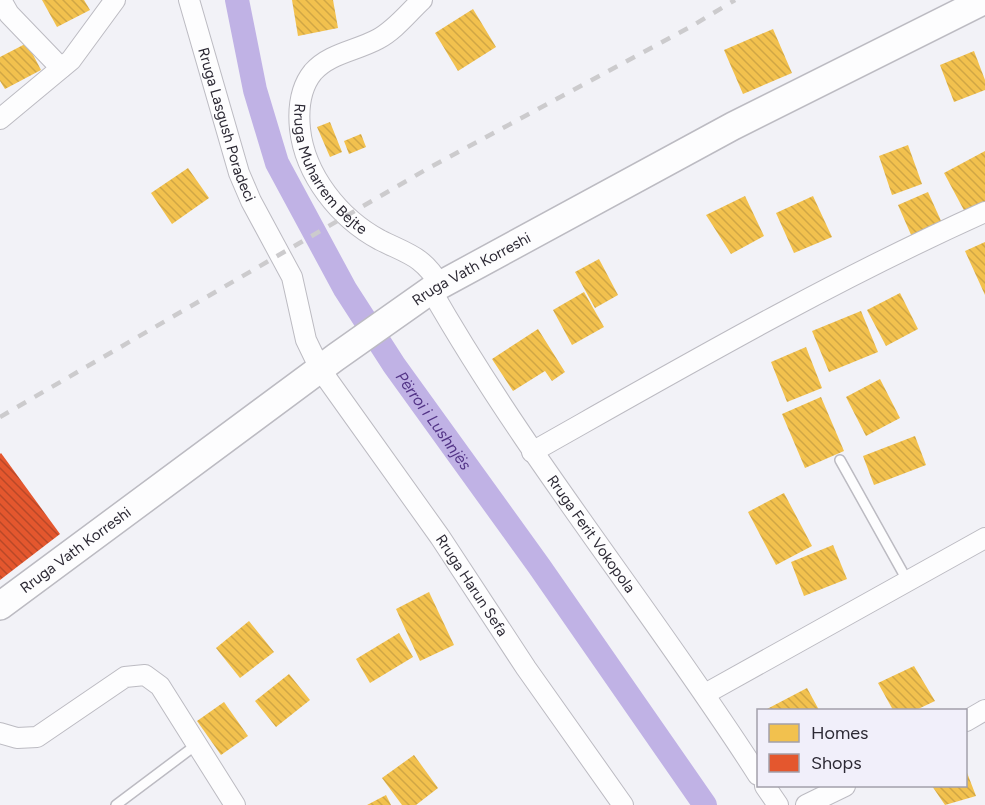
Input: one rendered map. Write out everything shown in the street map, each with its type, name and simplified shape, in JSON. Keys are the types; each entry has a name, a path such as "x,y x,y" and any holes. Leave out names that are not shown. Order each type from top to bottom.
{"main road":[{"name":"Rruga Vath Korreshi","path":"0,606 328,363 429,292 733,126 985,0"}],"street":[{"path":"1,0 9,14 61,68"},
{"path":"0,119 71,60 115,0"},
{"name":"Rruga Lasgush Poradeci","path":"189,0 239,173 251,201 297,288 306,340 328,363"},
{"name":"Rruga Muharrem Bejte","path":"422,0 381,37 338,54 315,70 302,94 299,115 305,151 313,174 324,190 339,208 373,236 421,259 429,292"},
{"path":"532,452 905,248 985,212"},
{"name":"Rruga Ferit Vokopola","path":"429,292 532,452 705,694 757,772"},
{"name":"Rruga Harun Sefa","path":"328,363 559,715 623,805"},
{"path":"705,694 985,538"},
{"path":"0,733 17,738 37,737 125,677 145,675 160,686 235,805"},
{"path":"967,720 985,710"},
{"path":"766,787 777,805"},
{"path":"806,805 843,787"}],"lane":[{"path":"840,460 907,580"},
{"path":"116,805 196,745"}],"building: Homes":[{"path":"42,0 84,0 90,10 57,27"},
{"path":"292,0 333,0 338,28 298,36"},
{"path":"473,9 496,47 458,71 435,33"},
{"path":"773,29 792,73 743,94 724,50"},
{"path":"27,43 41,70 5,89 0,81 0,57"},
{"path":"974,51 985,80 985,90 954,102 940,65"},
{"path":"330,122 342,152 330,157 317,127"},
{"path":"361,134 366,147 349,154 344,141"},
{"path":"908,145 922,184 892,195 879,156"},
{"path":"985,151 985,204 966,214 944,173"},
{"path":"188,168 209,198 172,224 151,193"},
{"path":"928,192 942,223 912,237 898,205"},
{"path":"745,196 764,236 731,254 706,215"},
{"path":"813,196 832,237 794,253 776,213"},
{"path":"985,242 985,295 965,251"},
{"path":"599,259 618,295 595,308 575,272"},
{"path":"584,292 604,327 572,345 553,310"},
{"path":"900,293 918,329 886,346 867,310"},
{"path":"861,311 878,352 829,372 812,331"},
{"path":"538,329 565,372 552,381 545,371 513,391 492,359"},
{"path":"806,347 822,388 787,402 771,362"},
{"path":"880,379 900,418 866,436 846,397"},
{"path":"821,397 844,451 805,468 782,414"},
{"path":"915,436 926,465 874,485 863,456"},
{"path":"784,493 812,546 776,565 748,512"},
{"path":"833,545 847,579 804,596 791,562"},
{"path":"429,592 454,645 420,661 396,609"},
{"path":"249,621 274,652 240,678 216,648"},
{"path":"399,633 413,657 370,683 356,659"},
{"path":"914,666 935,701 918,709 892,709 878,683"},
{"path":"289,674 310,700 276,727 255,701"},
{"path":"807,688 818,709 767,709"},
{"path":"224,702 248,736 221,755 197,721"},
{"path":"414,755 438,788 416,805 402,805 382,778"},
{"path":"967,773 976,796 945,805 933,787 967,787"},
{"path":"386,795 391,805 367,805"}],"building: Shops":[{"path":"0,454 60,534 0,580"}],"waterway":[{"name":"Përroi i Lushnjës","path":"237,0 255,90 277,163 345,289 394,365 539,566 705,805"}],"railway":[{"path":"0,417 427,169 692,26 735,0"}]}
